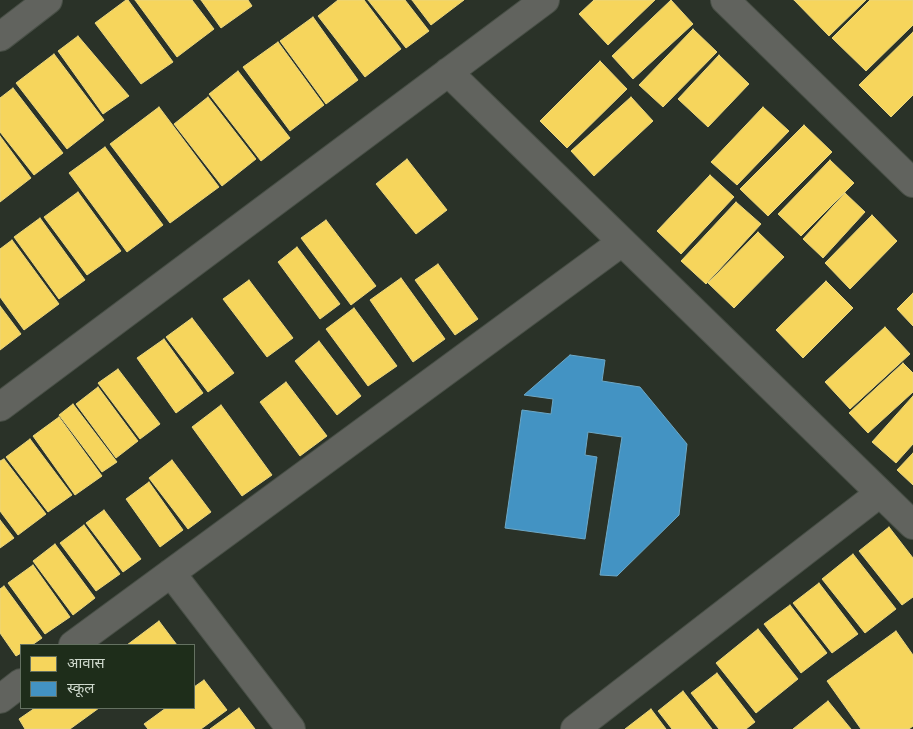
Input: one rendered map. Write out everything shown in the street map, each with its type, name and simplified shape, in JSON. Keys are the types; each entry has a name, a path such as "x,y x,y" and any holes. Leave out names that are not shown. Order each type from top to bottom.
{"street":[{"path":"0,37 48,0"},
{"path":"0,407 545,0"},
{"path":"725,0 913,183"},
{"path":"448,72 913,525"},
{"path":"74,644 622,242"},
{"path":"575,729 880,493"},
{"path":"171,573 291,729"},
{"path":"0,699 20,684"}],"building: आवास":[{"path":"128,0 173,62 141,84 95,23"},
{"path":"135,0 192,0 214,29 177,57"},
{"path":"201,0 248,0 252,6 221,28"},
{"path":"338,0 364,0 401,49 365,77 318,16"},
{"path":"368,0 405,0 429,31 406,48"},
{"path":"412,0 464,0 431,25"},
{"path":"594,0 655,0 608,45 579,14"},
{"path":"671,0 693,24 633,79 612,56"},
{"path":"794,0 866,0 829,36"},
{"path":"870,0 913,0 913,25 866,71 832,38"},
{"path":"313,17 358,80 326,104 280,41"},
{"path":"693,29 717,52 663,107 639,85"},
{"path":"913,32 913,95 891,117 859,85"},
{"path":"78,36 129,96 103,114 58,51"},
{"path":"278,42 324,105 290,131 243,67"},
{"path":"54,54 104,120 67,149 16,83"},
{"path":"719,55 749,84 708,127 678,99"},
{"path":"600,61 627,89 567,148 540,121"},
{"path":"238,71 290,138 261,161 209,94"},
{"path":"13,88 63,153 34,175 0,132 0,98"},
{"path":"208,97 256,159 222,186 174,124"},
{"path":"631,97 653,121 594,176 571,151"},
{"path":"159,107 219,187 170,223 110,144"},
{"path":"763,107 789,131 737,185 711,162"},
{"path":"804,125 832,152 768,216 740,189"},
{"path":"0,136 31,178 0,202"},
{"path":"105,147 163,225 127,252 69,173"},
{"path":"407,159 447,210 416,234 376,184"},
{"path":"830,160 854,183 801,236 778,214"},
{"path":"710,175 734,197 681,254 657,231"},
{"path":"78,192 121,251 87,275 44,217"},
{"path":"845,193 865,212 823,258 803,239"},
{"path":"736,202 761,224 706,284 681,261"},
{"path":"872,215 897,241 850,289 825,263"},
{"path":"40,218 85,280 59,299 14,237"},
{"path":"326,220 376,286 351,305 301,238"},
{"path":"758,232 784,257 734,308 708,283"},
{"path":"12,240 59,304 24,330 0,297 0,249"},
{"path":"297,247 340,304 320,319 278,262"},
{"path":"438,264 478,319 455,335 415,280"},
{"path":"401,278 445,339 413,362 370,300"},
{"path":"249,280 293,338 267,357 223,299"},
{"path":"826,281 853,308 803,358 776,330"},
{"path":"913,293 913,326 897,309"},
{"path":"0,306 21,334 0,350"},
{"path":"354,308 397,366 368,386 326,329"},
{"path":"192,318 234,373 208,392 166,337"},
{"path":"885,327 910,354 850,409 825,382"},
{"path":"164,339 203,393 176,413 137,358"},
{"path":"319,341 361,396 337,415 295,361"},
{"path":"903,363 913,373 913,392 868,433 849,413"},
{"path":"118,369 160,424 140,439 98,383"},
{"path":"286,382 327,436 300,456 260,402"},
{"path":"98,387 138,441 116,458 76,404"},
{"path":"913,396 913,444 896,463 872,442"},
{"path":"73,404 117,462 102,472 59,415"},
{"path":"221,405 272,475 242,496 192,427"},
{"path":"59,417 102,476 75,495 33,436"},
{"path":"30,439 72,495 48,512 6,457"},
{"path":"913,453 913,485 897,470"},
{"path":"4,459 46,514 18,535 0,511 0,461"},
{"path":"172,460 211,512 188,529 149,478"},
{"path":"149,482 183,530 160,547 126,499"},
{"path":"104,510 141,559 123,572 86,523"},
{"path":"0,520 14,538 0,548"},
{"path":"84,525 120,574 96,591 60,543"},
{"path":"889,527 913,558 913,597 902,605 859,551"},
{"path":"55,544 95,598 73,615 33,561"},
{"path":"853,554 896,609 865,633 822,579"},
{"path":"33,565 70,617 45,634 8,583"},
{"path":"819,583 858,634 832,653 793,603"},
{"path":"4,586 42,638 33,644 20,644 20,654 16,656 0,633 0,589"},
{"path":"790,605 827,653 801,673 764,624"},
{"path":"159,621 176,644 128,644"},
{"path":"758,629 798,679 756,713 716,663"},
{"path":"896,631 913,655 913,726 909,729 861,729 827,681"},
{"path":"717,673 755,722 746,729 719,729 691,693"},
{"path":"204,680 227,710 201,729 148,729 144,724 165,709 195,709 195,686"},
{"path":"683,691 712,729 672,729 658,711"},
{"path":"828,701 851,729 793,729"},
{"path":"239,708 255,729 210,729"},
{"path":"34,709 98,709 70,729 25,729 19,719"},
{"path":"651,709 666,729 625,729"}],"building: स्कूल":[{"path":"570,355 605,360 602,381 640,387 687,444 679,515 617,576 600,575 622,437 588,432 585,455 597,457 585,539 505,528 522,410 551,414 553,399 524,395"}]}
